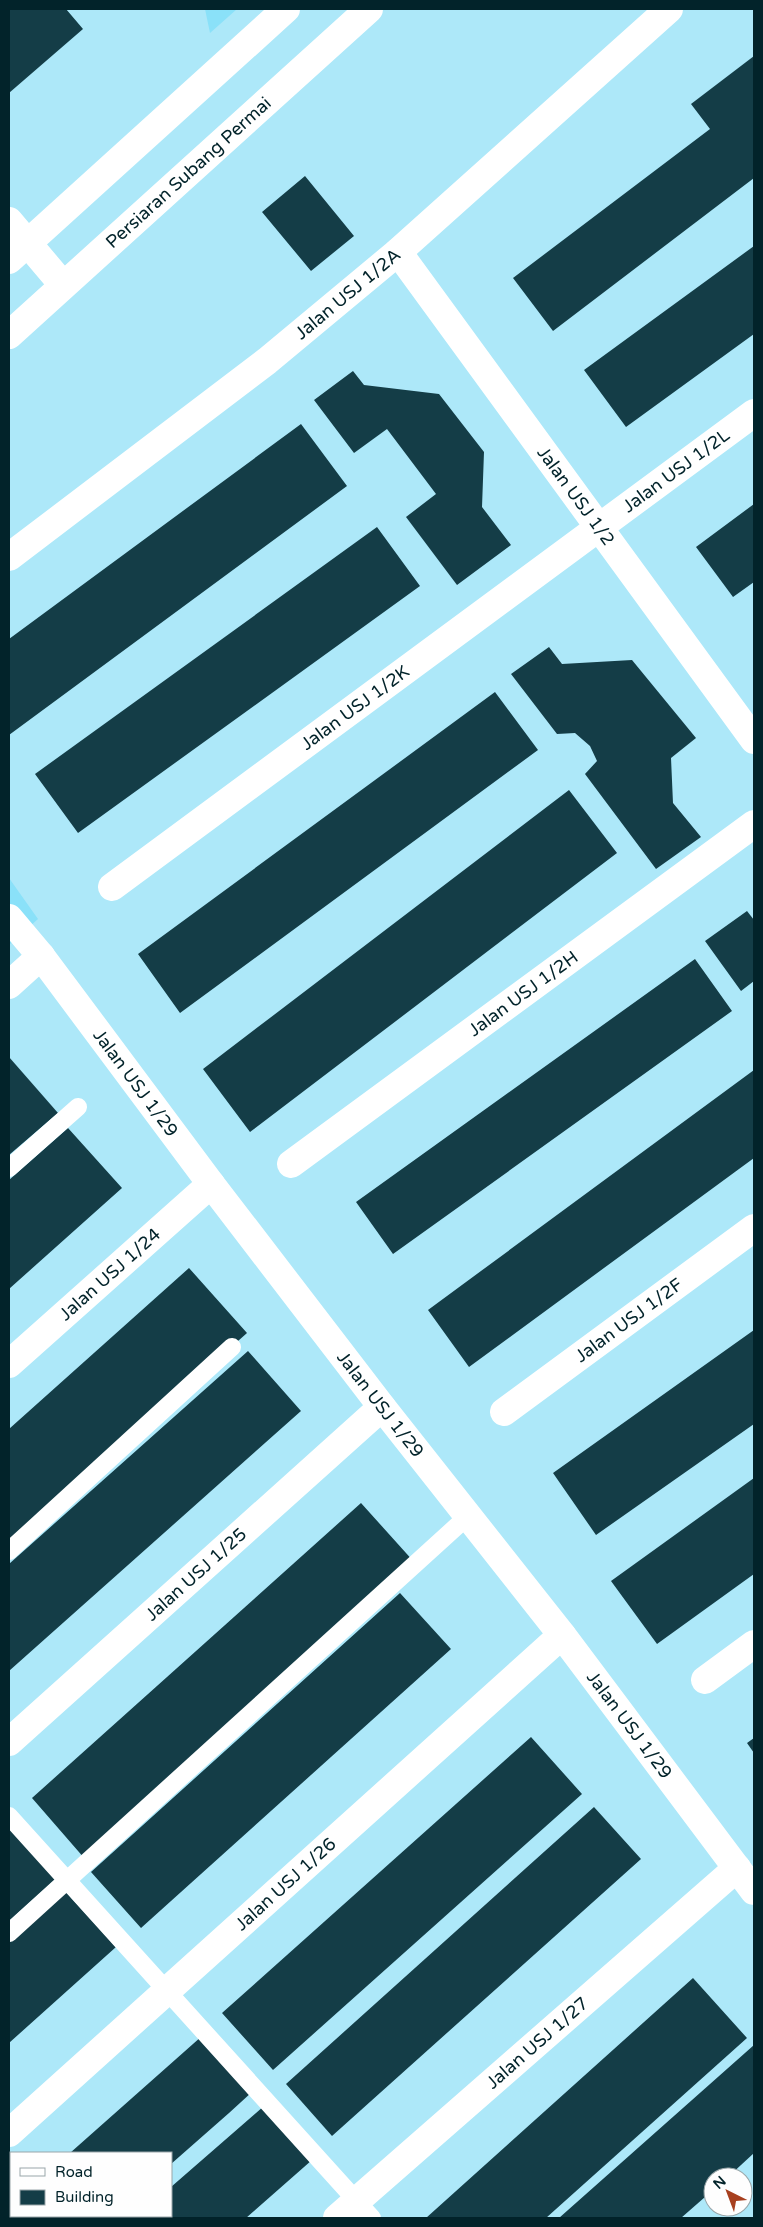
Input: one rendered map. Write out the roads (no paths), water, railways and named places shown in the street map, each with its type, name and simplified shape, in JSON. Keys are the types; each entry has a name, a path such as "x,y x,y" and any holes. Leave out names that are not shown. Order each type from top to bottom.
{"street":[{"name":"Persiaran Subang Permai","path":"9,335 369,9"},
{"name":"Jalan USJ 1/2A","path":"9,557 267,361 398,252 669,9"},
{"path":"18,251 273,14"},
{"path":"9,221 18,251 63,285"},
{"name":"Jalan USJ 1/2","path":"398,252 754,740"},
{"name":"Jalan USJ 1/2L","path":"598,528 754,413"},
{"name":"Jalan USJ 1/2K","path":"112,887 598,528"},
{"name":"Jalan USJ 1/2H","path":"291,1164 754,824"},
{"name":"Jalan USJ 1/29","path":"9,918 41,956 211,1184 382,1407 562,1635 754,1891"},
{"path":"9,985 41,956"},
{"name":"Jalan USJ 1/24","path":"9,1364 211,1184"},
{"name":"Jalan USJ 1/2F","path":"504,1412 754,1228"},
{"name":"Jalan USJ 1/25","path":"9,1742 382,1407"},
{"name":"Jalan USJ 1/26","path":"9,2132 562,1635"},
{"path":"705,1680 754,1644"},
{"name":"Jalan USJ 1/27","path":"355,2212 737,1868"}],"lane":[{"path":"9,1168 78,1106"},
{"path":"9,1551 232,1347"},
{"path":"9,1933 468,1516"},
{"path":"9,1816 166,1991 355,2212"}]}
